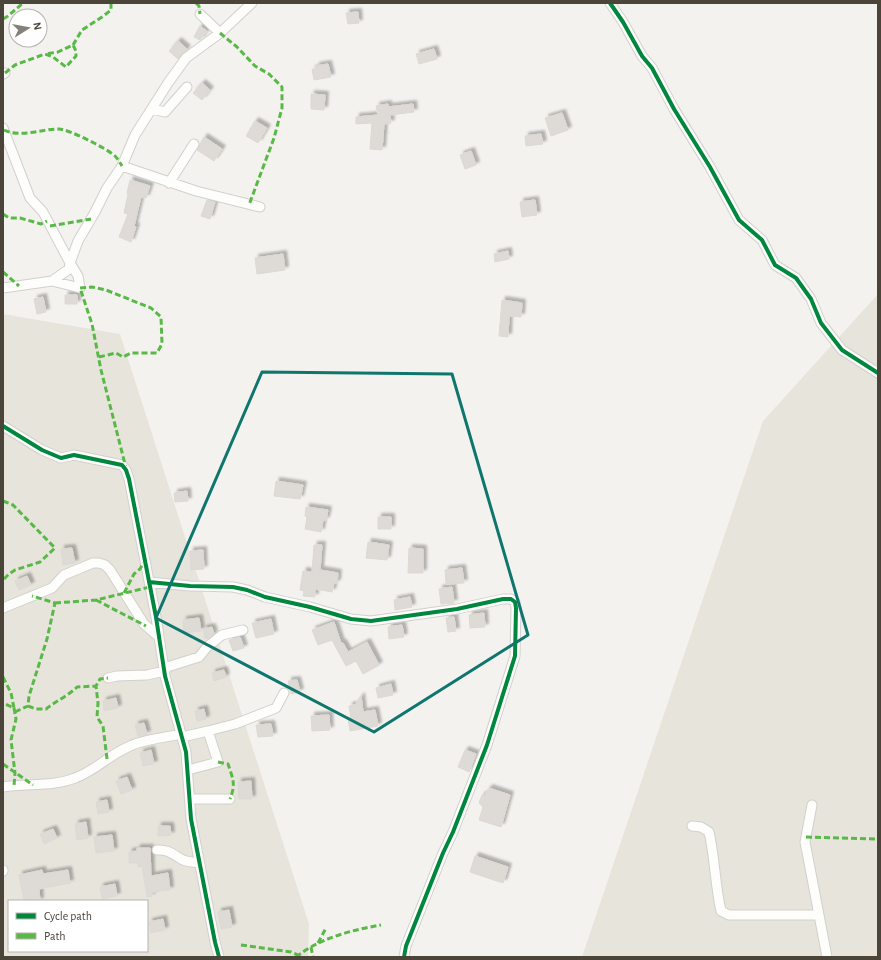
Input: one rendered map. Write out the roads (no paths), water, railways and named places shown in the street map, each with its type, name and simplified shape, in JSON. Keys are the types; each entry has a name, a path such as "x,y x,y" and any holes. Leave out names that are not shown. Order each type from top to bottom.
{"street":[{"path":"52,281 69,269 78,241 107,188 122,166 135,135 168,83 186,58 220,33 252,3"},
{"path":"610,3 623,22 642,56 652,68 674,109 710,167 738,220 762,240 775,265 796,278 811,299 821,323 842,350 878,373"},
{"path":"200,14 220,33"},
{"path":"152,110 165,112 187,87"},
{"path":"3,128 30,198 43,212 78,276 80,288 52,281 3,288"},
{"path":"170,183 194,144"},
{"path":"122,166 196,191 260,207"},
{"path":"3,426 42,450 61,458 74,455 122,465 126,470 150,582 164,670 186,752 191,819 214,942 219,957"},
{"path":"3,608 52,588 64,575 93,563 99,563 105,565 110,570 144,624 159,637"},
{"path":"150,582 190,586 232,587 351,619 371,622 457,609 503,599 511,599 515,602 515,656 476,773 406,946 404,957"},
{"path":"108,678 117,676 147,675 164,670 199,657 222,635 243,630"},
{"path":"3,787 40,785 75,778 95,768 114,754 136,743 208,732 242,722 276,708 284,693"},
{"path":"188,770 218,762 208,732"},
{"path":"190,799 230,799"},
{"path":"812,805 805,842 827,957"},
{"path":"692,826 701,827 710,832 714,852 718,896 721,911 729,915 819,915"},
{"path":"157,850 163,849 185,861 199,864"}]}
